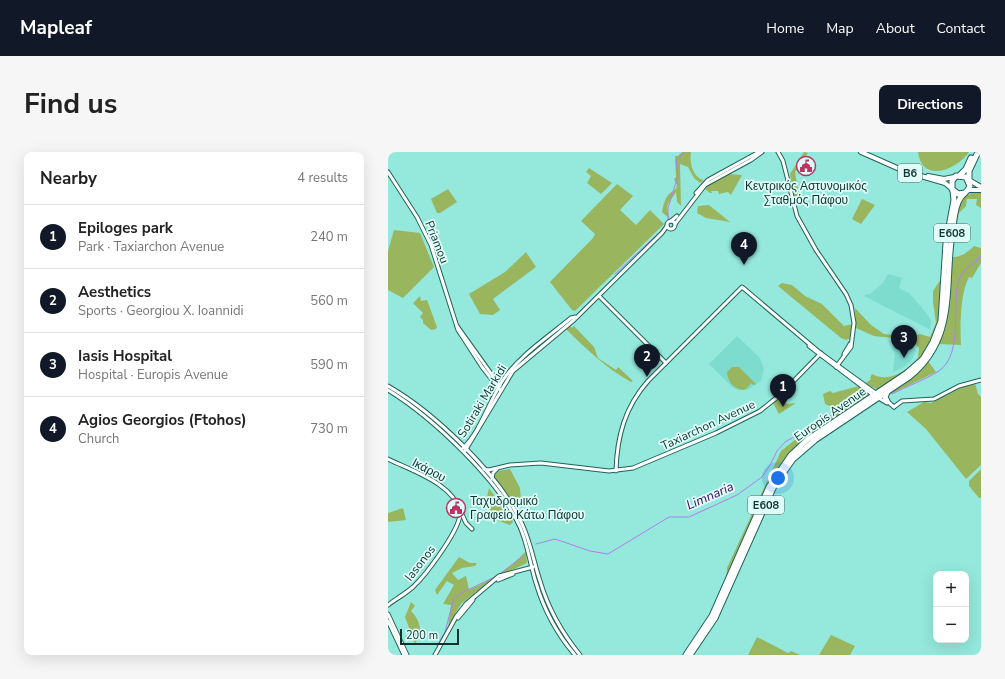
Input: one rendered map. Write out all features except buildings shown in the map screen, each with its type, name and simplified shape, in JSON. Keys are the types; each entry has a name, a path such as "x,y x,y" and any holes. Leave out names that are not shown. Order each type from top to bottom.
{"highway":[{"name":"E608","path":"952,189 951,182 966,170 974,152"},
{"name":"E608","path":"966,192 970,185 969,171 978,152"},
{"path":"957,176 969,180"},
{"path":"952,189 959,194 966,192"},
{"name":"Europis Avenue","path":"690,655 718,613 770,494 792,459 815,440 914,367 929,350 938,332 943,299 947,238 954,200 952,189"},
{"name":"Europis Avenue","path":"686,655 712,616 769,487 783,464 807,440 876,396 887,391 918,370 932,353 941,334 946,313 953,228 959,200 966,192"},
{"path":"868,391 876,396"},
{"path":"887,391 885,394 887,401"}],"main road":[{"name":"B6","path":"861,152 904,171 945,183 952,189"},
{"name":"B6","path":"866,152 910,171 942,179 957,176"},
{"path":"969,180 981,187"},
{"path":"966,192 981,190"}],"street":[{"name":"Sotiraki Markidi","path":"464,450 500,388 513,371 599,296 678,215 704,183 760,152"},
{"path":"667,226 670,229 674,228 675,224 705,185 751,160 760,152"},
{"path":"778,152 783,161 792,200 799,220 818,255 850,302 854,323 850,348 837,366"},
{"name":"Priamou","path":"388,172 417,217 431,245 447,301 463,338 500,388"},
{"path":"671,221 675,224"},
{"name":"Sotiraki Markidi","path":"662,232 670,229"},
{"path":"616,471 619,437 628,410 644,386 742,286 819,353"},
{"path":"599,296 666,363"},
{"name":"Sotiraki Markidi","path":"500,388 503,380 516,364 574,317"},
{"path":"785,323 814,350 876,396 894,407"},
{"name":"Priamou","path":"457,326 500,388"},
{"path":"837,366 850,344"},
{"path":"813,358 814,350"},
{"name":"Taxiarchon Avenue","path":"796,377 819,353"},
{"name":"Taxiarchon Avenue","path":"484,469 489,470 510,465 541,463 616,471 630,470 654,461 751,416 771,403 819,353"},
{"path":"837,366 868,391"},
{"path":"494,379 499,382 503,380"},
{"path":"894,407 902,401 934,399 959,386 981,380"},
{"path":"388,386 414,403 484,469 516,511 524,527 547,611 560,635 575,655"},
{"path":"388,390 464,450 503,498 513,513 525,540 529,558 556,620 580,655"},
{"path":"876,396 887,401 894,407"},
{"name":"Ικάρου","path":"388,459 443,487 451,493 466,523 472,529"},
{"path":"492,480 493,472 499,468"},
{"name":"Iasonos","path":"388,605 404,594 419,580 446,543 460,517 459,507"},
{"path":"522,570 528,565 529,558"},
{"path":"436,655 458,614 466,604 496,578 506,573 534,568"},
{"path":"436,655 458,617 480,594 503,577 534,568"},
{"path":"388,614 407,655"},
{"path":"388,621 404,655"}],"shaded area":[{"path":"682,152 691,152 691,165 697,176 704,180 700,183 694,178 688,167 680,164 681,206 677,202 676,192 667,207 670,219 662,212 666,198 676,189 677,185 674,179 676,177 675,156 678,156"},
{"path":"804,152 808,153 795,172 799,196 794,197 790,174"},
{"path":"918,152 969,152 957,164 940,171 933,171 926,168 921,162"},
{"path":"589,168 612,183 601,194 587,183 591,176 586,172"},
{"path":"728,174 742,175 731,195 728,192 719,194 718,191 711,191 712,193 710,193 705,189 709,184"},
{"path":"617,184 633,196 620,210 636,225 650,210 664,224 575,311 572,310 550,282 593,238 595,234 581,221"},
{"path":"448,189 457,202 440,213 437,213 431,199"},
{"path":"974,191 981,192 981,208 976,205 977,199 967,199 966,206 959,213 954,239 960,201"},
{"path":"862,199 875,205 861,224 852,219"},
{"path":"709,205 730,222 706,218 697,213 698,206"},
{"path":"394,230 420,233 434,267 403,298 388,290 388,251"},
{"path":"974,246 981,248 981,263 972,278 969,277 964,292 962,301 961,345 939,344 928,361 936,372 891,394 871,387 866,383 871,379 872,374 885,377 903,371 918,358 919,348 911,340 874,336 856,328 855,308 871,325 884,334 911,337 920,334 930,337 936,323 933,291 941,279 943,256 960,256"},
{"path":"526,252 536,267 493,299 500,310 493,315 480,314 469,294 505,272"},
{"path":"888,274 902,278 899,288 909,293 923,309 931,320 931,330 864,296 870,294 883,283"},
{"path":"782,283 792,285 805,296 822,304 844,326 853,324 851,338 846,340 841,338 778,286"},
{"path":"420,296 421,301 427,300 437,327 436,329 431,330 423,323 423,320 420,317 423,313 413,303"},
{"path":"570,326 572,328 574,326 594,347 598,358 616,370 618,367 633,381 631,382 622,377 597,358 566,329"},
{"path":"737,336 760,358 764,369 761,381 747,390 738,390 732,387 709,364"},
{"path":"894,342 908,343 913,346 916,351 911,361 902,368 893,372 895,353 892,349"},
{"path":"732,367 739,367 756,384 754,385 751,383 744,390 735,387 728,379 727,375 727,372"},
{"path":"975,383 978,394 981,397 981,465 966,479 926,429 907,412 924,402 931,403 965,386"},
{"path":"859,386 869,394 868,397 794,450 726,583 727,568 781,451 811,427 826,420 840,410 825,404 823,394 830,391 833,393"},
{"path":"778,399 781,399 787,404 796,403 779,414 773,403"},
{"path":"510,469 520,488 521,501 515,505 494,476 499,471"},
{"path":"981,469 981,498 979,498 969,486 969,481"},
{"path":"489,488 513,522 510,525 499,521 485,506"},
{"path":"403,508 406,520 388,522 388,513"},
{"path":"526,551 527,563 494,578 461,604 448,627 451,605 443,604 454,585 447,581 437,595 435,590 459,557 470,563 477,563 475,566 462,568 452,573 458,580 466,576 469,590 500,574"},
{"path":"411,602 415,606 411,611 417,619 420,627 418,640 415,644 405,617"},
{"path":"831,635 855,646 850,655 819,655"},
{"path":"757,637 788,653 791,651 800,655 748,655"}],"waterway":[{"path":"668,219 668,208 678,176 676,160 685,152"},
{"path":"615,274 664,228 666,224"},
{"name":"Limnaria","path":"892,394 934,374 946,363 951,354 954,342 956,293 958,283 962,273 981,256"},
{"name":"Limnaria","path":"536,544 555,539 590,551 608,554 669,517 689,517 737,495 762,477 777,451 785,442 826,419 861,396 868,395"},
{"name":"Limnaria","path":"500,574 523,556"},
{"name":"Limnaria","path":"437,646 445,632 454,598 463,592 495,577"}],"place":[{"name":"Κεντρικός Αστυνομικός Σταθμός Πάφου","path":"806,166"},
{"name":"Agios Georgios (Ftohos)","path":"744,265"},
{"name":"Iasis Hospital","path":"904,358"},
{"name":"Aesthetics","path":"647,377"},
{"name":"Epiloges park","path":"783,407"},
{"name":"Ταχυδρομικό Γραφείο Κάτω Πάφου","path":"456,508"}]}
